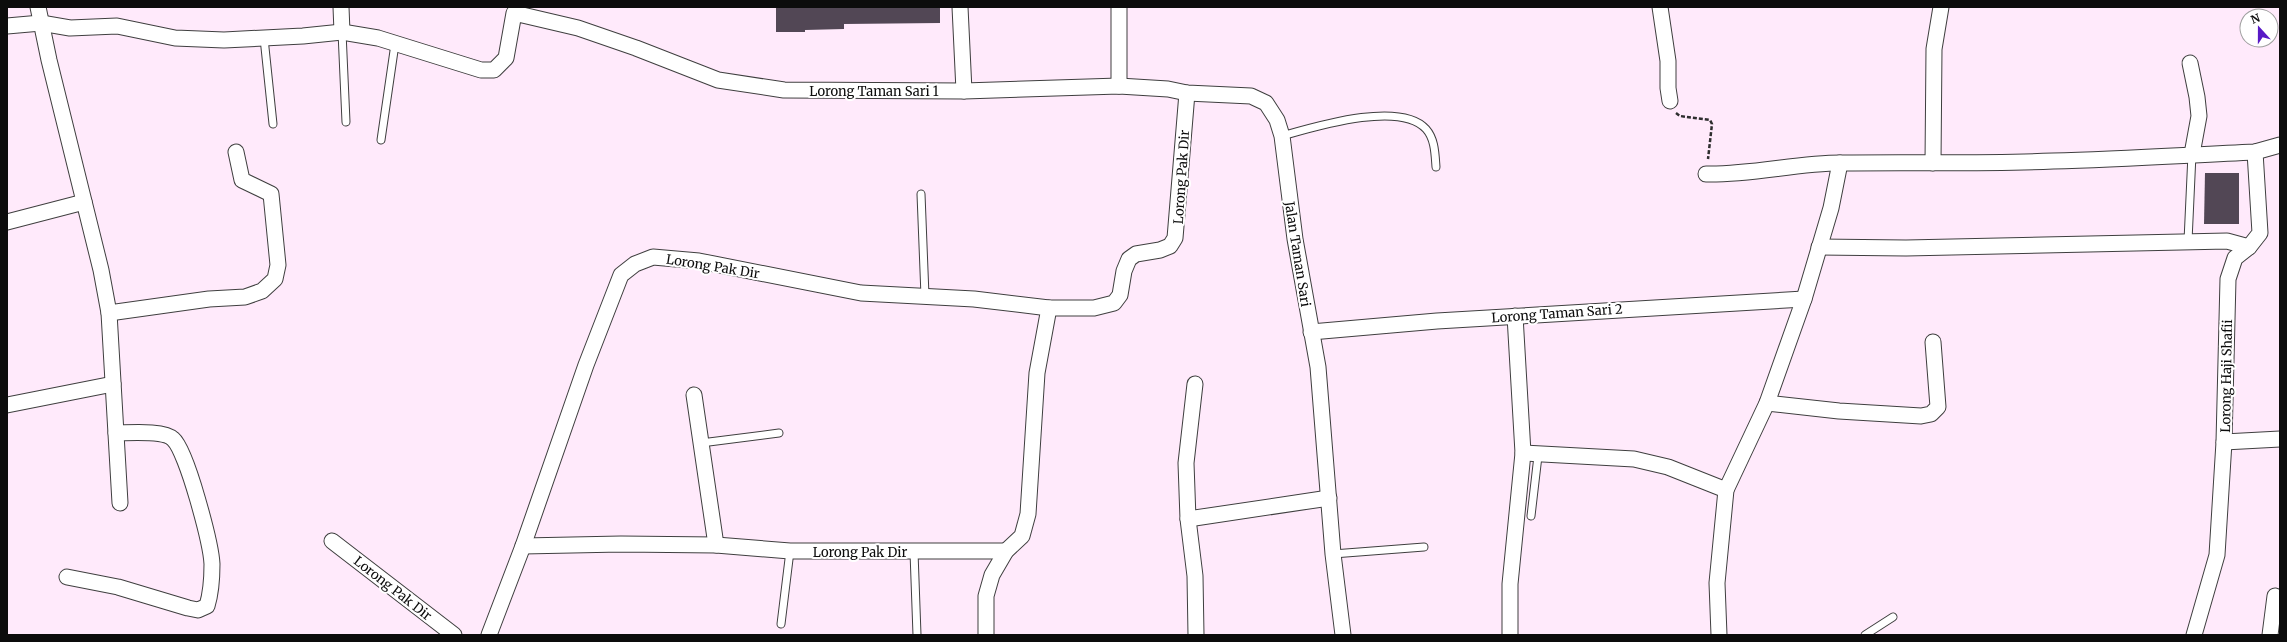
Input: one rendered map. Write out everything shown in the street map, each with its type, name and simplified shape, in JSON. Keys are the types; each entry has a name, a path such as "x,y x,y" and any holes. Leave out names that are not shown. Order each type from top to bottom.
{"street":[{"path":"38,7 109,313 120,503"},
{"path":"341,7 342,32"},
{"path":"960,7 964,91"},
{"path":"1119,7 1119,86"},
{"path":"1660,7 1668,61 1668,88 1670,101"},
{"path":"1933,163 1934,49 1941,7"},
{"path":"7,26 41,23 70,28 117,26 175,38 224,40 342,32 378,38 462,66 481,70 494,70 506,58 515,10"},
{"name":"Lorong Taman Sari 1","path":"515,10 578,28 636,48 718,80 784,90 964,91 1119,86"},
{"path":"2190,63 2197,97 2199,116 2192,154"},
{"name":"Jalan Taman Sari","path":"1119,86 1168,89 1187,93 1251,96 1266,104 1277,120 1282,136 1295,239 1318,367 1333,554 1343,635"},
{"name":"Lorong Pak Dir","path":"489,635 523,546 588,358 621,275 635,264 653,257 699,261 861,293 974,299 1049,308 1094,308 1114,303 1120,296 1124,271 1129,259 1136,254 1170,246 1175,238 1187,93"},
{"path":"1706,174 1740,174 1783,167 1840,163 2053,161 2255,152 2280,145"},
{"path":"109,313 209,299 245,297 262,291 274,279 278,265 271,194 242,180 236,152"},
{"name":"Lorong Haji Shafii","path":"2194,635 2217,555 2224,442 2228,279 2235,258 2249,247 2260,233 2255,152"},
{"path":"1719,635 1717,583 1726,490 1767,403 1804,299 1831,208 1840,163"},
{"path":"7,222 84,202"},
{"path":"1819,247 1906,248 2227,241 2249,247"},
{"name":"Lorong Taman Sari 2","path":"1311,332 1515,316 1804,299"},
{"path":"986,635 986,596 992,575 1006,551 1022,536 1028,514 1037,373 1049,308"},
{"path":"1510,635 1510,584 1530,454 1515,316"},
{"path":"1767,403 1839,411 1921,416 1931,414 1938,407 1933,342"},
{"path":"7,405 113,384"},
{"path":"1194,384 1186,463 1188,519 1195,576 1196,635"},
{"path":"694,395 716,545"},
{"path":"67,577 118,587 188,608 198,610 207,606 210,595 212,563 205,528 183,454 173,438 158,433 116,433"},
{"path":"2224,442 2280,440"},
{"path":"1530,454 1634,459 1668,467 1726,490"},
{"path":"1188,519 1329,498"},
{"name":"Lorong Pak Dir","path":"332,541 454,635"},
{"name":"Lorong Pak Dir","path":"523,546 621,544 716,545 790,551 1006,551"},
{"path":"2270,635 2275,596"}],"lane":[{"path":"342,32 346,122"},
{"path":"264,38 273,124"},
{"path":"381,140 395,44"},
{"path":"1282,136 1356,117 1386,117 1413,120 1426,129 1434,146 1436,167"},
{"path":"2188,241 2192,154"},
{"path":"921,194 925,296"},
{"path":"701,443 779,433"},
{"path":"1530,454 1531,516"},
{"path":"1333,554 1424,547"},
{"path":"781,624 790,551"},
{"path":"914,552 917,635"},
{"path":"1866,635 1893,617"}],"path":[{"path":"1670,101 1676,113 1680,116 1710,120 1712,124 1706,174"}],"building":[{"path":"776,7 940,7 940,23 844,24 844,29 805,30 805,32 776,32"},
{"path":"2205,173 2239,173 2239,224 2204,224"}]}
